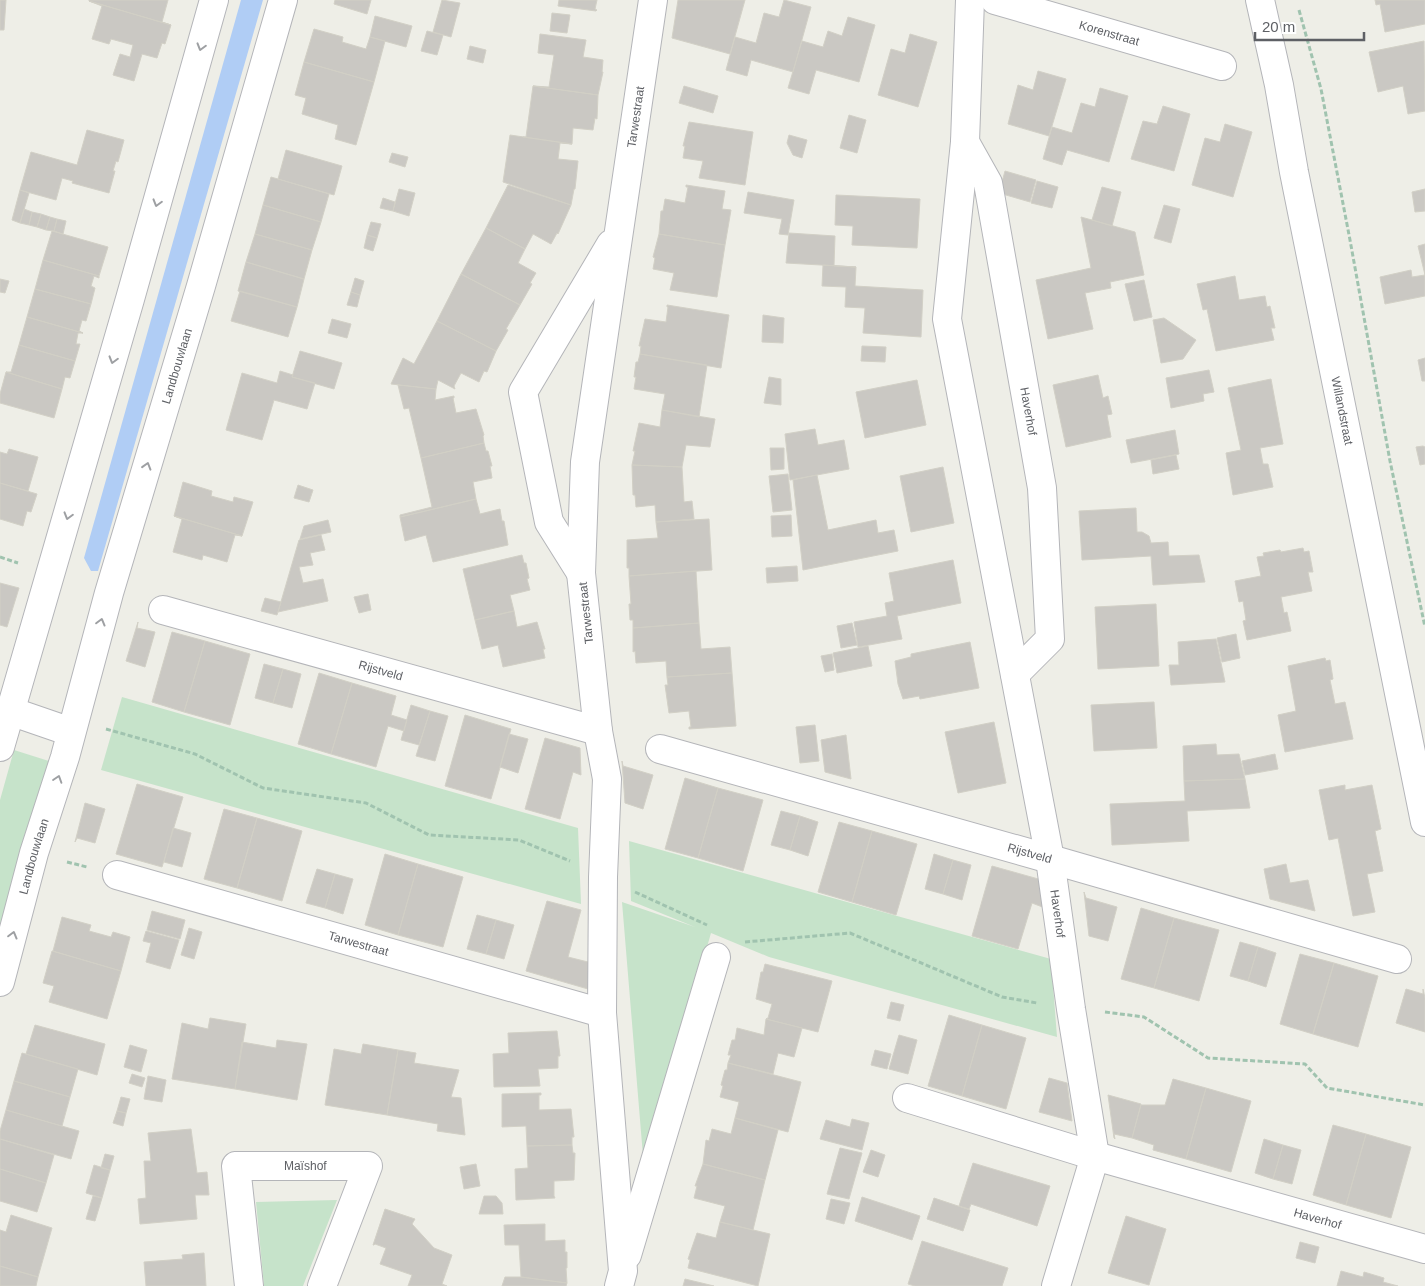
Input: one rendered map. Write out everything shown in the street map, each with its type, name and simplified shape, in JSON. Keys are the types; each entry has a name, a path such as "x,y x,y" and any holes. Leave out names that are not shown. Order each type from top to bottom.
{"street":[{"path":"0,747 130,299 214,0"},
{"name":"Landbouwlaan","path":"0,982 34,853 66,757 73,724 109,593 201,286 283,0"},
{"name":"Tarwestraat","path":"621,1279 602,1013 603,877 607,779 598,731 581,573 584,462 653,0"},
{"name":"Haverhof","path":"970,0 965,142 948,320 1050,859 1071,1009 1095,1156 1056,1286"},
{"name":"Korenstraat","path":"995,0 1222,66"},
{"name":"Willandstraat","path":"1260,0 1279,85 1294,172 1425,822"},
{"name":"Haverhof","path":"965,142 988,182 1042,488 1050,639 1015,674"},
{"name":"Tarwestraat","path":"581,573 549,522 523,392 618,233"},
{"name":"Rijstveld","path":"163,610 598,731"},
{"path":"10,711 73,724"},
{"name":"Rijstveld","path":"660,749 1397,959"},
{"name":"Tarwestraat","path":"117,875 602,1013"},
{"name":"Tarwestraat","path":"621,1279 716,957"},
{"name":"Haverhof","path":"907,1098 1095,1156 1425,1249"},
{"name":"Maïshof","path":"249,1286 236,1166 368,1166 322,1286"}],"path":[{"path":"1298,8 1320,88 1390,461 1425,628"},
{"path":"73,724 110,731 195,754 263,788 366,803 429,835 519,840 574,863"},
{"path":"34,853 117,875"},
{"path":"628,889 710,927"},
{"path":"738,939 747,943 850,933 1002,997 1039,1003"},
{"path":"1099,1012 1144,1017 1208,1058 1305,1064 1327,1088 1425,1105"}],"green space":[{"path":"122,697 578,828 581,904 101,770"},
{"path":"14,750 52,762 0,941 0,800"},
{"path":"629,841 1051,959 1057,1037 769,957 711,933 644,1168 622,902 695,927 631,901"},
{"path":"337,1200 303,1286 264,1286 256,1202"}],"water":[{"path":"241,0 263,0 98,571 91,571 84,558"}],"building":[{"path":"0,0 6,0 4,30 0,30"},
{"path":"168,0 162,22 171,25 89,1"},
{"path":"335,0 371,0 367,14 334,4"},
{"path":"442,0 460,3 451,37 433,32"},
{"path":"559,0 597,0 595,9 597,10 558,6"},
{"path":"678,0 745,0 730,54 672,38"},
{"path":"784,0 811,7 793,72 751,60 747,76 726,70 735,37 756,43 764,13 779,17"},
{"path":"1375,0 1425,0 1425,24 1385,32 1380,4 1376,5"},
{"path":"89,1 171,25 165,44 162,43 157,58 142,54 134,81 113,75 120,54 130,57 133,45 111,39 109,44 92,39 102,6"},
{"path":"552,13 570,15 567,33 550,31"},
{"path":"375,16 412,26 406,47 370,37"},
{"path":"848,17 875,25 859,82 816,70 809,94 788,88 802,41 823,47 828,31 842,36"},
{"path":"314,29 343,37 342,42 366,49 370,37 385,41 374,82 304,62"},
{"path":"427,31 443,35 437,55 421,51"},
{"path":"540,34 586,40 583,57 603,60 603,72 598,95 533,86 549,87 554,55 538,53"},
{"path":"910,34 937,42 918,107 878,95 891,49 905,53"},
{"path":"1424,41 1425,111 1408,114 1403,86 1378,92 1369,52"},
{"path":"470,46 486,50 483,63 467,59"},
{"path":"304,62 374,82 356,145 335,139 338,125 302,114 306,98 295,95"},
{"path":"1038,71 1066,79 1049,136 1008,124 1018,85 1033,90"},
{"path":"533,86 598,95 597,119 595,118 593,130 573,128 572,144 523,137 526,137"},
{"path":"684,86 718,96 713,113 679,103"},
{"path":"1100,88 1128,96 1109,162 1067,150 1062,165 1043,159 1052,127 1072,133 1081,103 1095,107"},
{"path":"1163,106 1190,114 1174,171 1131,159 1143,121 1157,124"},
{"path":"849,115 866,120 857,153 840,148"},
{"path":"689,122 753,132 745,185 699,178 703,161 683,158 685,146 683,146"},
{"path":"1225,124 1252,132 1233,197 1192,185 1205,138 1220,142"},
{"path":"87,130 124,140 118,162 116,161 113,171 115,171 109,193 72,183 73,181 62,178 56,200 20,190 31,152 77,165"},
{"path":"510,135 572,144 560,143 558,159 578,161 571,205 503,182"},
{"path":"789,135 807,140 802,158 793,155 787,143"},
{"path":"286,150 342,166 334,195 278,179"},
{"path":"392,153 408,157 405,167 389,162"},
{"path":"1005,171 1036,180 1030,202 999,193"},
{"path":"271,177 329,194 321,222 263,205"},
{"path":"1037,181 1058,187 1052,208 1031,203"},
{"path":"508,185 571,205 558,234 551,244 533,234 525,249 486,228"},
{"path":"686,185 725,191 722,209 731,210 725,245 659,234 661,211 663,211 665,199 685,203 688,187"},
{"path":"1102,187 1121,192 1112,226 1092,220"},
{"path":"399,189 415,193 409,216 393,211"},
{"path":"1425,189 1425,211 1415,212 1412,192"},
{"path":"20,190 29,193 20,223 12,220"},
{"path":"748,192 794,200 788,235 779,234 782,219 744,213"},
{"path":"836,195 920,199 917,248 852,245 853,226 835,225"},
{"path":"383,198 395,202 393,211 380,208"},
{"path":"263,205 321,222 312,250 255,234"},
{"path":"1164,205 1180,209 1171,243 1154,238"},
{"path":"24,209 32,212 29,225 20,223"},
{"path":"32,212 41,214 37,227 29,225"},
{"path":"41,214 50,217 46,230 37,227"},
{"path":"50,217 57,219 54,231 46,230"},
{"path":"1081,217 1135,232 1144,275 1110,282 1111,288 1085,293 1093,329 1048,339 1036,280 1091,268"},
{"path":"57,219 66,221 63,234 54,231"},
{"path":"371,222 381,224 377,238 367,235"},
{"path":"486,228 525,249 518,263 536,273 520,305 461,274"},
{"path":"52,231 108,247 99,276 43,260"},
{"path":"789,233 835,236 834,266 786,263"},
{"path":"255,234 312,250 304,279 246,262"},
{"path":"659,234 725,245 717,297 670,290 674,273 653,269 655,258 653,257"},
{"path":"367,235 377,238 373,251 364,248"},
{"path":"1425,244 1425,275 1418,246"},
{"path":"43,260 99,276 99,278 94,276 91,286 95,288 91,304 35,289"},
{"path":"246,262 304,279 297,307 238,291"},
{"path":"823,265 856,267 855,286 923,290 921,337 863,333 865,308 845,307 846,287 822,286"},
{"path":"1411,270 1412,277 1425,275 1425,296 1385,304 1380,277"},
{"path":"461,274 520,305 496,351 437,321"},
{"path":"1235,276 1239,300 1265,296 1267,307 1270,306 1275,328 1271,328 1274,340 1216,351 1207,309 1203,310 1197,284"},
{"path":"355,278 364,281 360,295 351,292"},
{"path":"0,279 9,281 5,293 0,292"},
{"path":"1144,280 1152,317 1134,321 1125,284"},
{"path":"35,289 91,304 86,321 82,320 79,331 83,333 27,317"},
{"path":"240,291 297,307 288,337 231,321"},
{"path":"351,292 360,295 357,307 347,305"},
{"path":"667,305 729,315 721,368 640,354 641,346 639,346 645,319 666,322"},
{"path":"763,315 784,318 783,343 762,342"},
{"path":"27,317 83,333 78,333 76,344 80,344 75,361 19,345"},
{"path":"1164,318 1196,340 1183,359 1161,363 1153,320"},
{"path":"332,319 351,324 347,338 328,333"},
{"path":"437,321 496,351 487,372 484,371 479,382 461,373 454,386 455,389 438,380 436,389 391,384 403,358 414,364"},
{"path":"19,345 75,361 70,378 65,377 62,389 6,372 11,372"},
{"path":"862,346 886,347 885,362 861,361"},
{"path":"300,351 342,363 334,389 292,377"},
{"path":"640,354 707,365 699,417 662,410 665,394 634,389 636,362 638,362"},
{"path":"1425,358 1425,381 1422,381 1418,360"},
{"path":"1209,370 1214,392 1203,394 1204,401 1171,408 1166,378"},
{"path":"280,371 293,375 292,377 315,383 307,409 274,400 262,440 226,430 242,373 277,383"},
{"path":"6,372 62,389 54,418 0,403 0,394"},
{"path":"1098,375 1103,398 1108,396 1112,414 1107,415 1111,437 1066,447 1053,385"},
{"path":"769,377 781,379 781,405 764,403"},
{"path":"1271,379 1283,444 1260,448 1263,464 1268,464 1273,487 1233,495 1226,453 1241,450 1228,388"},
{"path":"917,380 926,425 865,438 856,392"},
{"path":"398,385 436,389 435,400 454,396 456,413 476,409 484,435 484,443 421,458 409,408 404,409"},
{"path":"662,410 715,419 710,447 686,445 682,467 632,465 639,423 660,427"},
{"path":"815,429 818,445 844,440 849,469 790,480 785,434"},
{"path":"1175,430 1179,454 1131,463 1126,440"},
{"path":"484,443 492,466 490,466 492,478 473,482 476,499 400,517 400,515 432,507 421,458"},
{"path":"1416,447 1425,447 1425,464 1420,465"},
{"path":"770,448 784,448 784,469 771,470"},
{"path":"9,449 38,457 28,491 0,483 0,452 7,454"},
{"path":"1176,455 1179,469 1153,474 1151,460"},
{"path":"632,465 682,467 684,502 692,501 694,519 656,522 655,505 636,507 635,495 633,495"},
{"path":"943,467 954,523 911,532 900,476"},
{"path":"788,474 792,510 773,512 769,476"},
{"path":"817,475 828,530 876,520 878,533 894,530 898,551 803,570 793,480"},
{"path":"183,482 212,491 211,496 233,502 234,497 253,502 242,536 174,516"},
{"path":"0,483 37,494 31,512 27,511 23,526 0,519"},
{"path":"298,485 313,490 309,502 294,498"},
{"path":"476,499 480,514 500,509 508,545 433,562 426,535 405,541 400,517"},
{"path":"1136,508 1137,532 1142,532 1149,536 1151,543 1168,542 1169,556 1199,555 1205,582 1153,585 1151,556 1082,560 1079,511"},
{"path":"791,515 792,536 772,537 771,516"},
{"path":"174,516 242,536 235,535 227,562 203,555 202,560 173,552 182,519"},
{"path":"709,519 712,570 629,576 629,568 627,568 627,540 658,538 656,522"},
{"path":"328,520 331,532 300,539 304,526"},
{"path":"321,535 325,550 310,553 313,565 299,567 303,583 323,579 328,601 278,612 299,540"},
{"path":"1303,548 1304,552 1309,551 1313,572 1308,572 1312,591 1281,597 1284,613 1287,612 1291,631 1247,640 1243,621 1246,620 1243,601 1239,602 1235,581 1261,576 1257,557 1264,556 1263,553"},
{"path":"522,555 524,563 526,563 530,590 510,595 514,611 475,620 463,569"},
{"path":"953,560 961,603 897,616 902,639 858,647 854,622 887,616 885,603 894,601 889,573"},
{"path":"797,566 798,581 767,583 766,568"},
{"path":"696,571 699,623 633,628 633,620 630,620 629,576"},
{"path":"0,583 19,588 7,627 0,625"},
{"path":"368,594 371,610 359,613 354,597"},
{"path":"265,598 281,602 277,615 261,611"},
{"path":"1156,604 1159,666 1098,669 1095,607"},
{"path":"514,611 517,627 537,622 545,649 543,649 545,658 503,667 498,645 482,649 475,620"},
{"path":"138,622 137,628 155,632 145,667 126,661"},
{"path":"699,623 701,649 730,647 732,673 667,677 666,661 636,663 635,651 633,652 633,628"},
{"path":"852,623 857,645 841,648 837,626"},
{"path":"172,632 205,641 184,712 152,702"},
{"path":"1236,634 1240,658 1222,662 1217,638"},
{"path":"1216,639 1225,682 1171,685 1169,665 1179,665 1178,642"},
{"path":"205,641 250,654 230,725 184,712"},
{"path":"970,642 979,688 920,699 919,696 903,699 898,684 895,661 911,657 911,654"},
{"path":"868,646 872,666 837,673 833,653"},
{"path":"832,654 834,670 825,672 821,656"},
{"path":"1325,658 1326,661 1330,660 1333,679 1330,680 1335,704 1345,702 1353,739 1285,752 1278,715 1296,711 1288,666"},
{"path":"264,664 283,669 273,703 255,698"},
{"path":"283,669 301,674 292,708 273,703"},
{"path":"319,673 352,683 331,754 298,744"},
{"path":"732,673 736,726 689,729 691,727 689,711 669,713 665,685 668,685 667,677"},
{"path":"352,683 396,696 391,715 407,720 404,731 388,726 376,767 331,754"},
{"path":"1154,702 1157,748 1094,751 1091,705"},
{"path":"411,705 430,711 419,745 401,740"},
{"path":"430,711 448,716 435,761 416,756"},
{"path":"465,715 511,729 491,799 445,786"},
{"path":"994,722 1006,783 958,793 945,732"},
{"path":"815,725 819,761 800,763 796,727"},
{"path":"509,734 528,739 518,773 500,767"},
{"path":"846,735 851,779 825,772 821,740"},
{"path":"545,738 580,748 581,775 573,772 560,819 525,809"},
{"path":"1216,744 1217,755 1239,754 1245,779 1184,781 1183,746"},
{"path":"1275,754 1278,769 1245,775 1242,761"},
{"path":"622,761 623,766 653,775 643,809 625,803"},
{"path":"685,778 718,788 698,858 665,849"},
{"path":"1245,779 1250,808 1187,811 1189,841 1112,845 1110,804 1185,801 1184,781"},
{"path":"137,784 183,797 162,867 116,854"},
{"path":"1345,785 1345,790 1372,785 1381,829 1375,831 1383,871 1367,874 1375,912 1353,916 1338,838 1329,840 1319,790"},
{"path":"718,788 763,800 743,871 698,858"},
{"path":"85,803 105,809 95,843 77,838 75,842"},
{"path":"224,809 257,818 237,888 204,879"},
{"path":"781,811 800,816 790,850 771,845"},
{"path":"800,816 818,822 808,856 790,850"},
{"path":"257,818 302,831 282,901 237,888"},
{"path":"839,822 872,831 852,902 818,892"},
{"path":"173,828 191,833 182,867 164,862"},
{"path":"872,831 917,844 896,915 852,902"},
{"path":"385,854 418,864 398,935 365,925"},
{"path":"934,854 953,860 943,894 925,889"},
{"path":"953,860 971,865 962,900 943,894"},
{"path":"418,864 463,877 443,947 398,935"},
{"path":"1286,864 1290,883 1308,880 1315,911 1270,899 1264,869"},
{"path":"992,866 1042,880 1045,908 1032,903 1018,949 972,936"},
{"path":"317,869 335,874 325,908 306,903"},
{"path":"335,874 353,879 343,914 325,908"},
{"path":"1084,892 1086,898 1117,907 1108,941 1089,936"},
{"path":"547,901 581,910 568,957 588,962 588,989 526,971"},
{"path":"1141,908 1174,918 1154,988 1121,979"},
{"path":"152,911 185,920 180,939 147,930"},
{"path":"477,915 496,920 486,954 467,949"},
{"path":"62,917 91,925 89,931 111,937 113,932 130,937 121,971 53,951"},
{"path":"1174,918 1219,930 1199,1001 1154,988"},
{"path":"496,920 514,925 504,959 486,954"},
{"path":"189,928 202,932 194,959 181,955"},
{"path":"146,931 179,940 170,969 146,962 151,943 143,941"},
{"path":"1240,942 1258,947 1248,981 1230,976"},
{"path":"1258,947 1276,953 1266,987 1248,981"},
{"path":"52,951 121,971 107,1019 49,1002 54,986 43,983"},
{"path":"1300,954 1334,963 1313,1034 1280,1024"},
{"path":"1334,963 1378,976 1358,1047 1313,1034"},
{"path":"765,964 832,981 818,1032 766,1019 772,1004 756,999 761,972 763,972"},
{"path":"1406,989 1423,994 1423,989 1425,998 1425,1032 1396,1023"},
{"path":"891,1002 904,1005 900,1021 887,1018"},
{"path":"949,1015 982,1025 962,1096 928,1086"},
{"path":"210,1018 246,1024 235,1089 172,1079 182,1023 208,1029"},
{"path":"766,1019 802,1028 794,1057 778,1053 773,1074 728,1063 731,1055 728,1055 732,1040 735,1040 737,1028 764,1035"},
{"path":"35,1025 105,1044 97,1075 26,1054"},
{"path":"982,1025 1026,1038 1006,1109 962,1096"},
{"path":"557,1031 560,1056 558,1056 558,1068 538,1069 540,1086 494,1087 493,1054 509,1053 508,1033"},
{"path":"899,1035 917,1040 908,1074 889,1069"},
{"path":"277,1040 307,1044 297,1100 235,1089 242,1042 276,1048"},
{"path":"363,1044 398,1050 387,1115 325,1105 334,1049 361,1054"},
{"path":"130,1045 147,1050 141,1072 124,1067"},
{"path":"398,1050 416,1053 414,1063 459,1070 451,1097 461,1098 465,1135 437,1131 438,1124 387,1115"},
{"path":"875,1050 891,1054 887,1069 871,1065"},
{"path":"22,1053 78,1069 70,1097 14,1081"},
{"path":"728,1063 801,1082 788,1132 735,1118 739,1102 720,1097 723,1086 721,1085"},
{"path":"132,1074 145,1078 142,1087 129,1083"},
{"path":"148,1076 166,1080 162,1102 144,1099"},
{"path":"1049,1078 1067,1083 1072,1121 1039,1112"},
{"path":"1173,1079 1206,1088 1186,1159 1153,1150 1154,1145 1132,1138 1141,1105 1165,1105"},
{"path":"14,1081 70,1097 62,1126 6,1110"},
{"path":"1206,1088 1251,1101 1231,1172 1186,1159"},
{"path":"541,1093 539,1095 539,1110 571,1109 574,1137 572,1137 572,1145 527,1146 526,1126 502,1127 502,1094"},
{"path":"1108,1095 1141,1104 1132,1138 1114,1134 1114,1138"},
{"path":"121,1097 130,1099 126,1113 117,1111"},
{"path":"6,1110 79,1131 71,1159 0,1139 0,1131"},
{"path":"117,1111 126,1113 123,1126 113,1123"},
{"path":"735,1118 778,1130 765,1180 703,1164 706,1140 709,1141 712,1129 731,1134"},
{"path":"852,1119 869,1123 862,1150 820,1139 826,1120 850,1127"},
{"path":"1333,1125 1366,1134 1346,1205 1313,1195"},
{"path":"191,1129 197,1173 207,1172 209,1195 195,1195 197,1219 140,1224 138,1199 146,1198 144,1161 151,1161 148,1133"},
{"path":"1366,1134 1411,1147 1391,1218 1346,1205"},
{"path":"0,1139 54,1155 46,1183 0,1169"},
{"path":"1264,1139 1283,1145 1273,1179 1255,1173"},
{"path":"572,1145 573,1153 575,1153 574,1180 554,1181 555,1198 516,1200 515,1169 528,1168 527,1146"},
{"path":"1283,1145 1301,1150 1292,1184 1273,1179"},
{"path":"840,1148 862,1153 849,1199 827,1194"},
{"path":"871,1150 885,1155 878,1177 863,1172"},
{"path":"105,1154 114,1156 110,1170 101,1168"},
{"path":"973,1163 1050,1186 1037,1226 971,1204 969,1209 959,1206"},
{"path":"476,1164 480,1186 464,1189 460,1167"},
{"path":"703,1164 765,1180 753,1230 720,1222 725,1206 694,1198 697,1186 695,1186"},
{"path":"94,1165 110,1170 102,1198 86,1193"},
{"path":"0,1169 46,1183 37,1212 0,1201"},
{"path":"93,1196 102,1198 95,1221 86,1219"},
{"path":"484,1196 496,1196 502,1203 503,1214 479,1214"},
{"path":"862,1197 920,1216 912,1240 855,1221"},
{"path":"934,1198 970,1210 963,1231 927,1219"},
{"path":"831,1199 850,1203 844,1224 826,1219"},
{"path":"385,1209 415,1219 412,1224 434,1248 452,1255 442,1284 447,1286 408,1286 412,1275 380,1264 386,1248 373,1245"},
{"path":"11,1215 52,1228 38,1277 0,1266 0,1230 6,1232"},
{"path":"1126,1216 1166,1229 1149,1285 1108,1273"},
{"path":"720,1222 770,1234 758,1286 688,1268 690,1260 688,1259 697,1233 716,1238"},
{"path":"545,1224 545,1241 565,1240 567,1283 521,1277 519,1245 505,1245 504,1225"},
{"path":"922,1241 1008,1268 1002,1286 915,1286 908,1284"},
{"path":"1300,1242 1319,1247 1315,1263 1296,1258"},
{"path":"204,1253 206,1286 146,1286 144,1262 183,1259 182,1255"},
{"path":"0,1266 38,1277 36,1286 0,1286"},
{"path":"1341,1271 1363,1277 1364,1272 1384,1278 1383,1282 1398,1286 1337,1286"},
{"path":"505,1277 521,1277 567,1283 566,1286 502,1286"},
{"path":"685,1279 714,1286 683,1286"}]}
